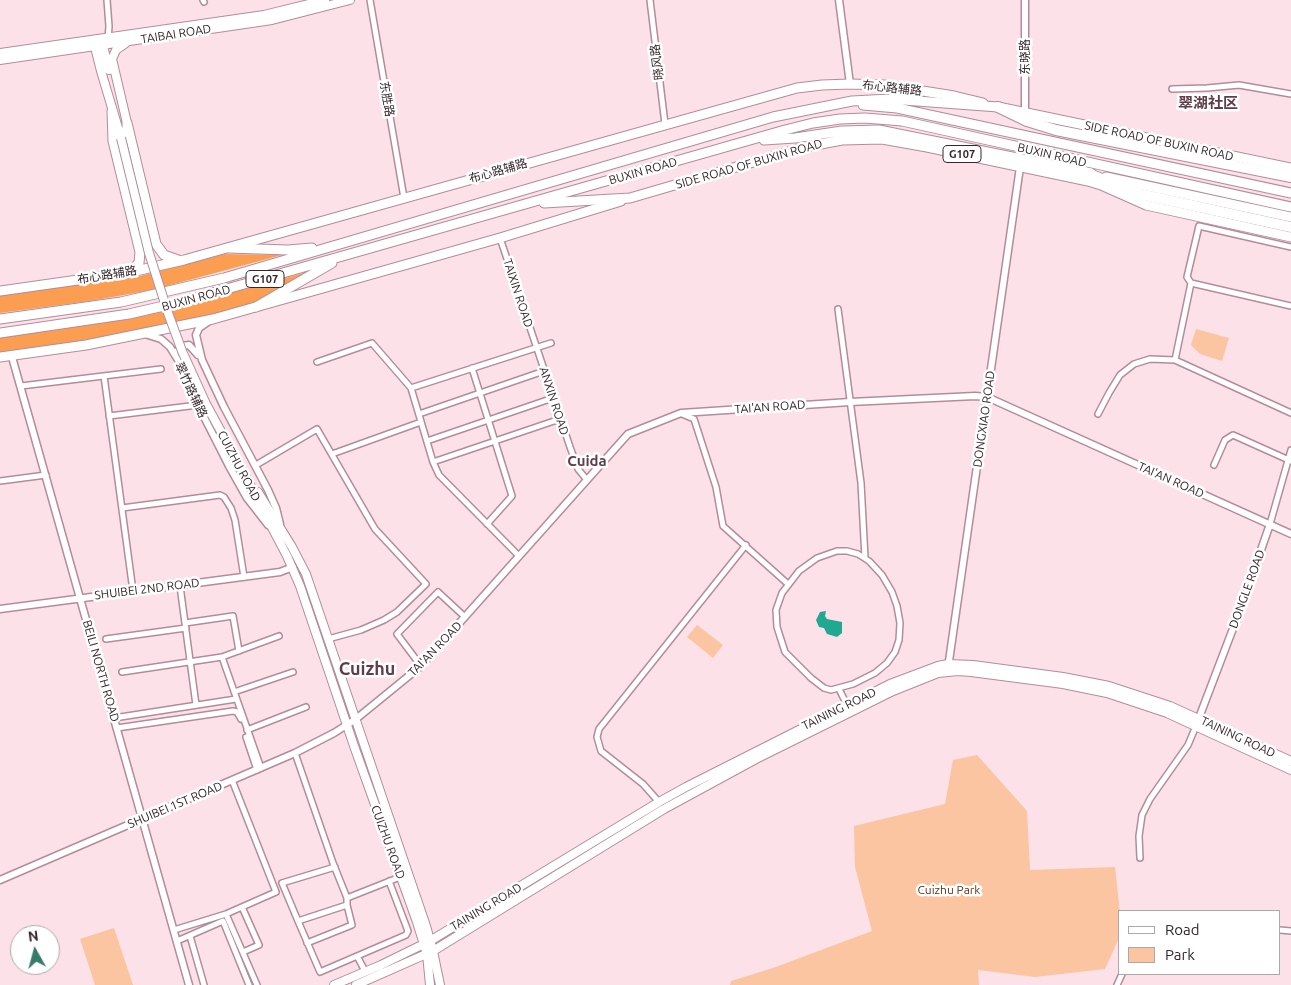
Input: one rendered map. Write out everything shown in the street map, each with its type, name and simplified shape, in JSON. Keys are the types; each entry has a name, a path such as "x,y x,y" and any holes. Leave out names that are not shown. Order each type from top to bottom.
{"highway":[{"path":"998,107 1027,121 1056,130 1291,177"},
{"path":"1084,172 1140,194 1291,228"}],"main road":[{"name":"TAIBAI ROAD","path":"0,60 264,16 325,0"},
{"name":"TAIBAI ROAD","path":"0,53 130,42 278,19 350,0"},
{"name":"CUIZHU ROAD","path":"123,138 127,123 112,58 120,46 130,42"},
{"name":"CUIZHU ROAD","path":"102,43 112,110 123,138"},
{"name":"CUIZHU ROAD","path":"102,43 123,138 156,261 174,317 211,407 278,532 306,574 356,719 440,985"},
{"name":"布心路辅路","path":"0,291 127,273 184,260 797,88 850,84 885,85 922,90 998,107"},
{"name":"BUXIN ROAD","path":"0,319 121,302 173,291 773,117 839,102 875,99 998,107"},
{"name":"BUXIN ROAD","path":"815,108 853,105 897,108 1291,193"},
{"name":"SIDE ROAD OF BUXIN ROAD","path":"998,107 1291,168"},
{"path":"112,110 113,141 140,252 138,266 127,273"},
{"name":"BUXIN ROAD","path":"0,333 129,314 166,306 797,127 827,121 864,118 902,121 1291,207"},
{"path":"127,123 156,244 159,250 167,256 177,260 184,260"},
{"path":"742,143 795,138 842,130 879,130 1291,217"},
{"name":"SIDE ROAD OF BUXIN ROAD","path":"526,204 630,198 794,149 849,140 872,139 907,143 1101,185 1146,205 1291,237"},
{"path":"0,357 144,334 213,319 500,238 630,198"},
{"path":"140,252 144,256 152,255 156,251 156,244"},
{"path":"229,248 288,250 332,246"},
{"path":"256,307 342,257"},
{"name":"CUIZHU ROAD","path":"278,532 293,567 400,877 427,943"},
{"name":"TAINING ROAD","path":"382,969 659,802 847,705 890,684 926,670 973,665 1109,686 1170,706 1197,722 1291,770"},
{"name":"TAINING ROAD","path":"382,969 430,952 677,802 790,741 850,711 948,668"},
{"name":"TAINING ROAD","path":"1197,722 1291,761"},
{"name":"CUIZHU ROAD","path":"430,952 430,985"},
{"path":"334,985 366,971 382,969"},
{"path":"356,985 382,969"}],"street":[{"path":"102,43 107,0"},
{"name":"东胜路","path":"370,0 404,198"},
{"name":"晓风路","path":"650,0 665,124"},
{"path":"839,0 850,84"},
{"name":"东晓路","path":"1024,113 1025,0"},
{"path":"1172,89 1239,85 1291,94"},
{"name":"DONGXIAO ROAD","path":"948,668 1020,167"},
{"path":"1291,247 1198,226 1187,277 1191,283 1291,306"},
{"name":"TAIXIN ROAD","path":"500,238 536,348"},
{"path":"1175,360 1191,283"},
{"path":"838,309 861,483 865,558"},
{"name":"翠竹路辅路","path":"213,319 199,328 196,335 202,360 276,508 278,532"},
{"name":"翠竹路辅路","path":"144,334 169,345 247,498 278,532"},
{"path":"317,362 372,343 412,388 433,462 443,480 520,556"},
{"path":"178,360 176,354 178,349 187,344 193,347 202,360"},
{"path":"412,388 551,344"},
{"name":"ANXIN ROAD","path":"536,348 576,464 587,480"},
{"name":"BEILI NORTH ROAD","path":"12,356 189,985"},
{"path":"1098,414 1108,393 1120,375 1134,364 1150,358 1175,360 1291,413"},
{"path":"472,368 512,496 488,524"},
{"path":"21,386 161,369"},
{"path":"419,414 544,371"},
{"path":"104,376 133,591"},
{"name":"TAI'AN ROAD","path":"347,725 421,666 628,434 681,413 850,402 987,397 1291,534"},
{"path":"427,441 553,398"},
{"path":"109,416 198,405"},
{"path":"681,413 694,419 716,487 723,526 788,584"},
{"path":"433,462 560,420"},
{"path":"332,454 421,422"},
{"path":"256,465 317,429 375,529 426,584 397,612 384,620 361,630 328,639"},
{"path":"1214,465 1225,440 1233,436 1290,461"},
{"name":"DONGLE ROAD","path":"1197,722 1242,605 1270,524 1290,461 1291,450"},
{"path":"0,481 46,475"},
{"path":"122,508 220,495 224,497 231,508 235,520 244,577"},
{"path":"659,802 643,784 602,751 597,737 599,729 746,545"},
{"path":"847,551 865,558 882,575 892,592 900,623 900,640 895,652 887,663 867,677 839,689 824,688 785,652 777,627 776,610 782,593 788,584 807,564 828,554 847,551"},
{"name":"SHUIBEI 2ND ROAD","path":"0,609 280,572 293,567"},
{"path":"180,586 196,705"},
{"path":"421,666 397,634 438,592 465,617"},
{"path":"106,639 233,616 239,651"},
{"path":"122,672 222,657 279,636"},
{"path":"222,657 259,769"},
{"path":"234,692 293,672"},
{"path":"839,689 847,705"},
{"path":"114,718 236,699"},
{"path":"247,730 306,707"},
{"path":"117,728 233,711 237,712 259,769"},
{"path":"1140,858 1139,836 1142,815 1150,799 1188,745 1197,722"},
{"name":"SHUIBEI 1ST ROAD","path":"0,880 295,753 347,725"},
{"path":"295,753 347,898 346,905 352,925 307,943"},
{"path":"174,930 226,914 276,892 232,780"},
{"path":"335,867 282,884 320,972 406,935 408,931 390,881"},
{"path":"347,898 400,877"},
{"path":"298,921 346,905"},
{"path":"242,907 259,945 243,952"},
{"path":"226,914 257,985"},
{"path":"177,941 223,921 249,985"},
{"path":"190,936 204,985"},
{"path":"357,956 366,971"}],"green space":[{"path":"1196,329 1229,338 1222,361 1200,354 1191,345"},
{"path":"697,625 723,645 713,658 687,637"},
{"name":"Cuizhu Park","path":"977,755 1027,811 1030,870 1115,867 1120,910 1118,910 1118,940 1105,969 1035,977 978,970 979,985 730,985 731,981 773,968 872,931 855,867 854,826 945,804 953,760"},
{"path":"114,928 133,985 95,985 80,939"}],"shaded area":[{"path":"224,254 282,255 152,290 90,301 0,313 0,295 136,277"},
{"path":"311,271 253,306 155,329 0,353 0,338 140,316"},
{"path":"826,611 825,616 827,619 842,622 842,633 837,637 827,634 824,628 819,627 816,620 820,612"}],"district":[{"name":"翠湖社区","path":"1208,103"},
{"name":"Cuida","path":"587,461"},
{"name":"Cuizhu","path":"367,669"}]}
